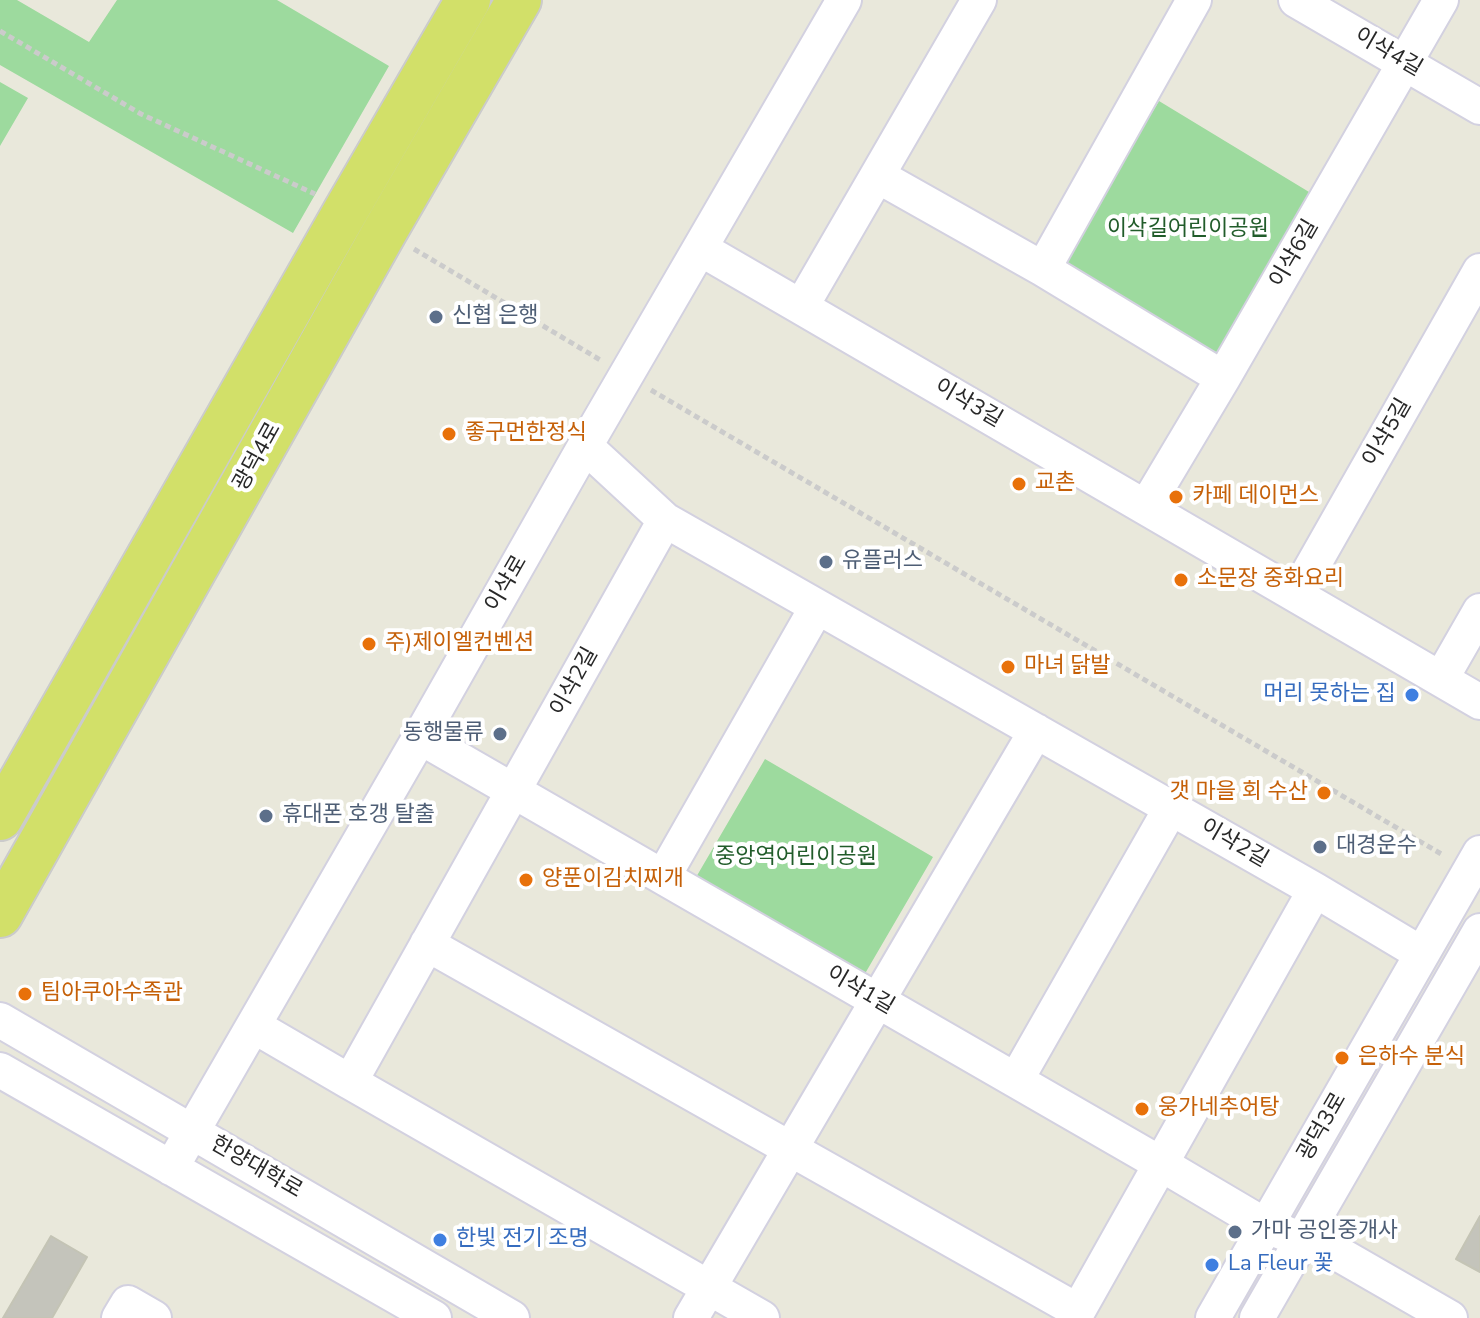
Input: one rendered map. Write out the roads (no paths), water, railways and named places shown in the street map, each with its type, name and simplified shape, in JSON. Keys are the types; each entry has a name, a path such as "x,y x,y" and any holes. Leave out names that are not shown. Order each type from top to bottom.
{"main road":[{"name":"광덕4로","path":"0,818 468,0"},
{"name":"광덕4로","path":"0,915 385,231 519,0"}],"street":[{"name":"이삭로","path":"171,1168 844,0"},
{"path":"801,307 979,0"},
{"path":"1043,269 1194,0"},
{"name":"이삭4길","path":"1296,0 1480,107"},
{"name":"이삭6길","path":"1146,507 1441,0"},
{"path":"878,176 1043,269 1223,378"},
{"name":"이삭3길","path":"701,249 1480,702"},
{"name":"이삭5길","path":"1296,595 1480,271"},
{"path":"585,446 665,520"},
{"name":"이삭2길","path":"350,1082 665,520 1422,954"},
{"path":"663,877 817,607"},
{"path":"1441,679 1480,611"},
{"path":"691,1318 1036,731"},
{"name":"이삭1길","path":"420,737 1266,1226 1337,1253 1450,1318"},
{"path":"1016,1080 1171,808"},
{"name":"광덕3로","path":"1213,1318 1475,862"},
{"path":"427,944 791,1149 1076,1315 1315,890"},
{"name":"광덕3로","path":"1257,1318 1480,931"},
{"name":"한양대학로","path":"0,1020 512,1318"},
{"path":"254,1026 762,1318"},
{"name":"한양대학로","path":"0,1070 434,1318"},
{"path":"119,1318 128,1303 154,1318"}],"place":[{"name":"신협 은행","path":"436,317"},
{"name":"좋구먼한정식","path":"449,434"},
{"name":"교촌","path":"1019,484"},
{"name":"카페 데이먼스","path":"1176,497"},
{"name":"유플러스","path":"826,562"},
{"name":"소문장 중화요리","path":"1181,580"},
{"name":"주)제이엘컨벤션","path":"369,644"},
{"name":"마녀 닭발","path":"1008,667"},
{"name":"머리 못하는 집","path":"1412,695"},
{"name":"동행물류","path":"500,734"},
{"name":"갯 마을 회 수산","path":"1324,793"},
{"name":"휴대폰 호갱 탈출","path":"266,816"},
{"name":"대경운수","path":"1320,847"},
{"name":"양푼이김치찌개","path":"526,880"},
{"name":"팀아쿠아수족관","path":"25,994"},
{"name":"은하수 분식","path":"1342,1058"},
{"name":"웅가네추어탕","path":"1142,1109"},
{"name":"가마 공인중개사","path":"1235,1232"},
{"name":"한빛 전기 조명","path":"440,1240"},
{"name":"La Fleur 꽃","path":"1212,1265"}],"park label":[{"name":"이삭길어린이공원","path":"1188,230"},
{"name":"중앙역어린이공원","path":"796,858"}]}
